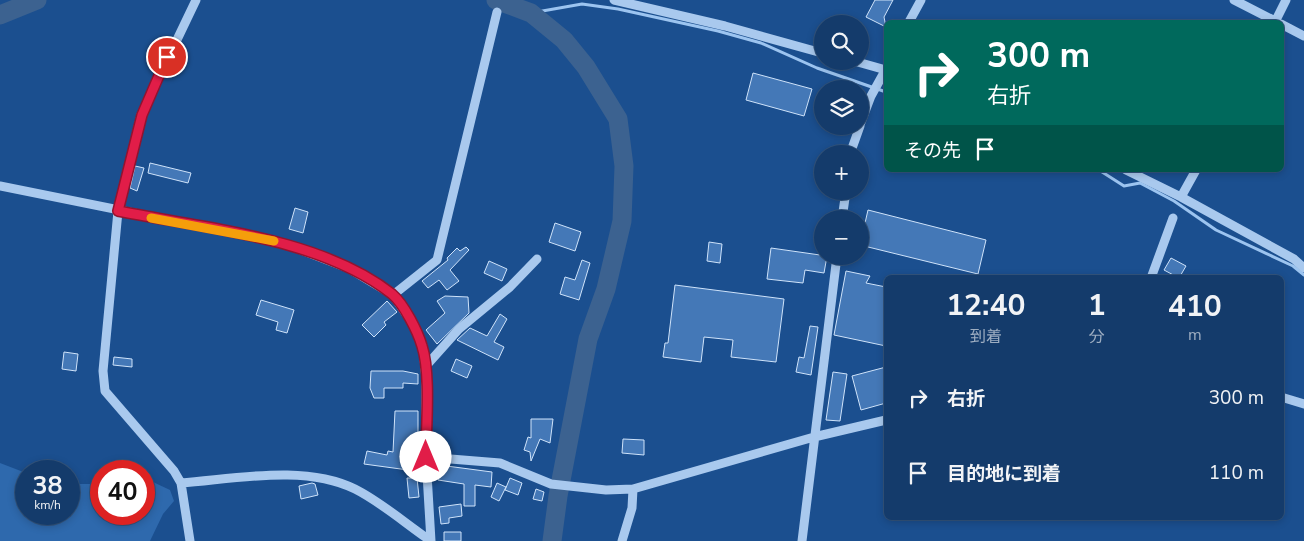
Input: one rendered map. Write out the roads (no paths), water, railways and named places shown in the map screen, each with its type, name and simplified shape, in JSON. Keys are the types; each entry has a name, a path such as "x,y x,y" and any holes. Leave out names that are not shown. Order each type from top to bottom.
{"street":[{"path":"190,541 181,483 174,471 106,391 103,371 118,211 142,115 196,0"},
{"path":"614,0 725,26 814,50"},
{"path":"910,20 921,0"},
{"path":"1234,0 1271,20"},
{"path":"1278,20 1286,0"},
{"path":"393,295 437,260 497,12"},
{"path":"1284,26 1304,36"},
{"path":"869,66 884,70"},
{"path":"869,101 884,74"},
{"path":"1130,172 1181,197 1294,259 1304,268"},
{"path":"1181,197 1195,172"},
{"path":"0,186 283,243 348,268 393,295 413,324 423,348 426,457 431,541"},
{"path":"1152,275 1173,218"},
{"path":"425,367 459,329 510,287 537,259"},
{"path":"802,541 836,265"},
{"path":"1284,398 1304,404"},
{"path":"426,457 500,463 551,484 606,490 633,489 814,437 884,420"},
{"path":"181,483 296,474 337,481 356,489 431,541"},
{"path":"622,541 632,508 633,489"}],"waterway":[{"path":"0,15 37,0"},
{"path":"496,0 531,13 564,40 586,67 618,119 624,166 622,221 606,289 588,339 558,496 552,541"},
{"path":"531,13 582,4 618,9 718,31 761,43 817,68 884,91"},
{"path":"1102,172 1124,186 1140,183 1174,201 1216,230 1293,266 1304,275"}]}
